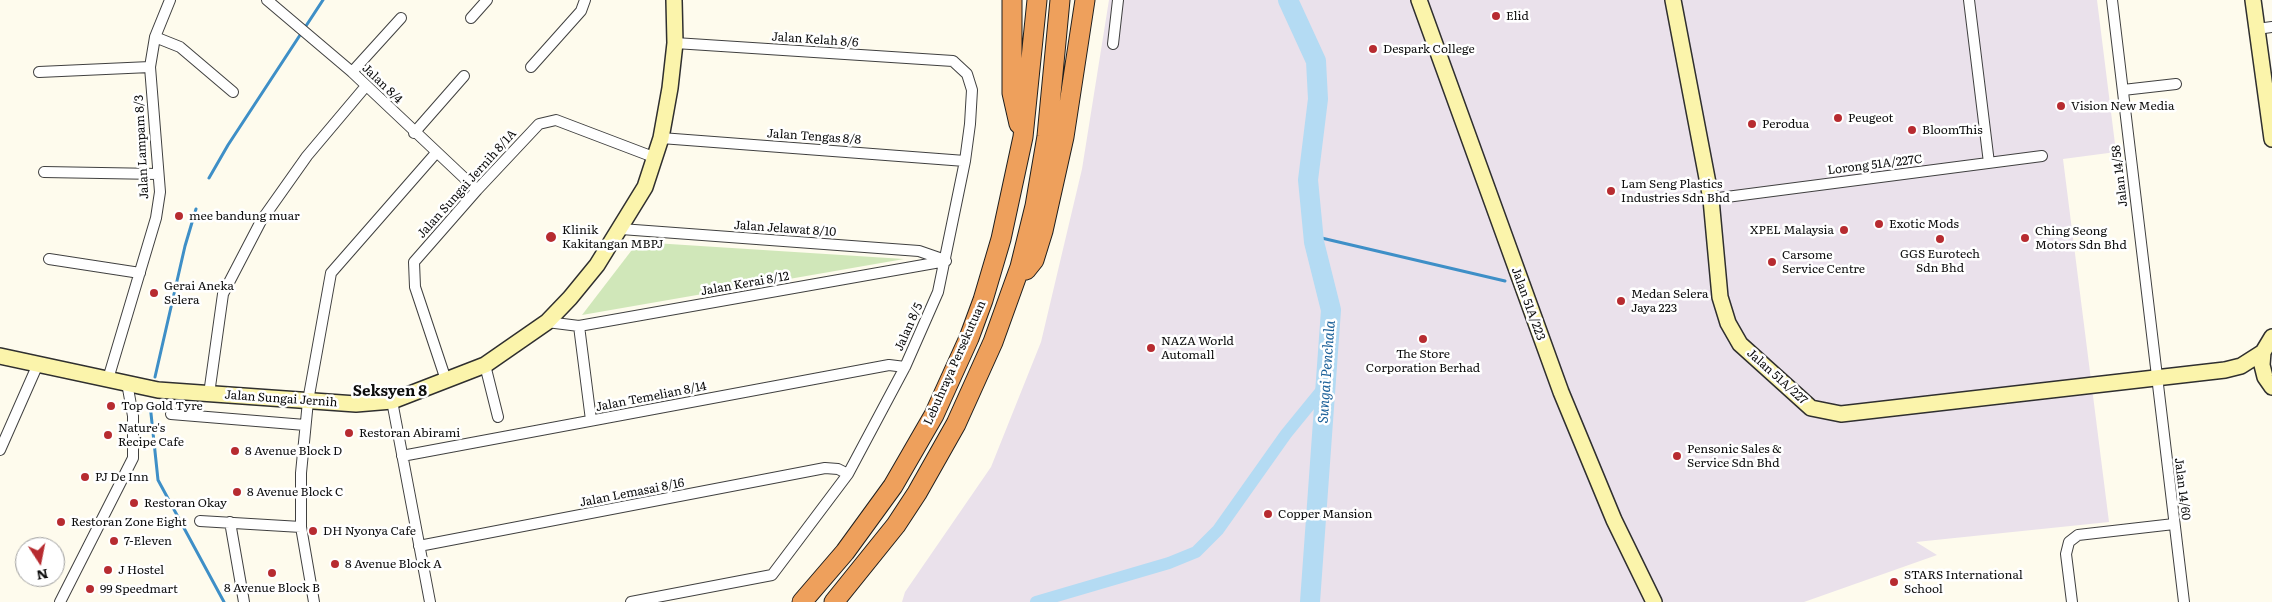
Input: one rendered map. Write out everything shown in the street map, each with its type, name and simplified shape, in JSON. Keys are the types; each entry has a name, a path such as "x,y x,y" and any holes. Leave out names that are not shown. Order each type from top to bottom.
{"highway":[{"path":"1012,0 1012,93 1023,137"},
{"name":"Lebuhraya Persekutuan","path":"802,602 845,552 893,486 934,415 983,300 1001,239 1023,137 1037,0"},
{"name":"Lebuhraya Persekutuan","path":"834,602 896,525 956,424 993,342 1014,285 1035,206 1047,136 1060,0"},
{"path":"1014,285 1034,260 1043,230 1064,137 1085,0"}],"street":[{"name":"Jalan Lampam 8/3","path":"108,379 156,218 160,192 150,67 155,37 170,0"},
{"name":"Jalan 8/4","path":"267,0 352,72 477,190"},
{"path":"471,18 487,0"},
{"path":"531,67 581,11 585,0"},
{"name":"Jalan Sungai Jernih","path":"2,356 158,390 356,404 392,401 485,365 548,322 597,265 646,187 661,138 675,43 674,0"},
{"path":"1113,44 1118,0"},
{"name":"Jalan 51A/223","path":"1419,0 1561,392 1614,520 1654,602"},
{"name":"Jalan 51A/227","path":"1673,0 1711,199 1720,297 1728,323 1740,344 1811,408 1841,414 2225,370 2241,366 2263,352"},
{"path":"1969,0 1989,163"},
{"name":"Jalan 14/58","path":"2112,0 2156,378"},
{"path":"2253,0 2264,28 2272,139"},
{"path":"352,72 401,18"},
{"path":"155,37 180,47 233,92"},
{"name":"Jalan Kelah 8/6","path":"675,43 953,61"},
{"name":"Jalan 8/5","path":"631,602 772,575 848,474 905,368 938,292 946,261 965,161 972,90 967,74 953,61"},
{"path":"39,72 150,67"},
{"path":"414,132 464,76"},
{"path":"2123,90 2176,84"},
{"path":"209,394 224,294 261,221 307,156 366,86"},
{"name":"Jalan Sungai Jernih 8/1A","path":"446,380 415,287 414,262 477,190 539,124 556,120 656,158"},
{"name":"Jalan Tengas 8/8","path":"661,138 965,161"},
{"path":"314,602 301,526 301,473 308,401 331,274 436,153"},
{"name":"Lorong 51A/227C","path":"1711,199 2042,156"},
{"path":"44,172 158,174"},
{"name":"Jalan Jelawat 8/10","path":"621,229 919,251 946,261"},
{"path":"48,259 140,274"},
{"name":"Jalan Kerai 8/12","path":"548,322 579,326 946,261"},
{"path":"579,326 592,420"},
{"path":"2268,382 2262,365 2263,352 2272,337"},
{"path":"0,450 38,364"},
{"path":"485,365 498,417"},
{"name":"Jalan Temelian 8/14","path":"402,456 889,365 905,368"},
{"name":"Jalan 51A/227","path":"2225,370 2268,382"},
{"name":"Jalan 14/60","path":"2156,378 2184,602"},
{"path":"60,602 133,458 133,416 127,383"},
{"path":"392,401 430,602"},
{"path":"171,414 306,425"},
{"name":"Jalan Lemasai 8/16","path":"419,546 825,468 838,469 848,474"},
{"path":"200,521 301,526"},
{"path":"230,522 244,602"},
{"path":"2072,602 2066,554 2069,542 2078,535 2174,524"}],"shaded area":[{"path":"1109,0 2097,0 2116,152 2063,159 2109,522 1916,542 1937,555 1804,602 902,602 905,592 991,467 1041,342 1082,169"}],"green space":[{"path":"638,242 904,259 582,315"}],"waterway":[{"path":"209,178 228,145 323,0"},
{"name":"Sungai Penchala","path":"1288,0 1316,61 1318,99 1308,180 1314,242 1331,310 1310,602"},
{"path":"155,377 185,246 196,209"},
{"path":"1313,236 1505,281"},
{"path":"1036,602 1169,563 1196,552 1218,530 1286,434 1326,385"},
{"path":"150,404 158,480 224,602"}],"place":[{"name":"Elid","path":"1496,16"},
{"name":"Despark College","path":"1373,49"},
{"name":"Vision New Media","path":"2061,106"},
{"name":"Peugeot","path":"1838,118"},
{"name":"Perodua","path":"1752,124"},
{"name":"BloomThis","path":"1912,130"},
{"name":"Lam Seng Plastics Industries Sdn Bhd","path":"1611,191"},
{"name":"mee bandung muar","path":"179,216"},
{"name":"Exotic Mods","path":"1879,224"},
{"name":"XPEL Malaysia","path":"1844,230"},
{"name":"Klinik Kakitangan MBPJ","path":"551,237"},
{"name":"Ching Seong Motors Sdn Bhd","path":"2025,238"},
{"name":"GGS Eurotech Sdn Bhd","path":"1940,239"},
{"name":"Carsome Service Centre","path":"1772,262"},
{"name":"Gerai Aneka Selera","path":"154,293"},
{"name":"Medan Selera Jaya 223","path":"1621,301"},
{"name":"The Store Corporation Berhad","path":"1423,339"},
{"name":"NAZA World Automall","path":"1151,348"},
{"name":"Top Gold Tyre","path":"111,406"},
{"name":"Restoran Abirami","path":"349,433"},
{"name":"Nature's Recipe Cafe","path":"108,435"},
{"name":"8 Avenue Block D","path":"235,451"},
{"name":"Pensonic Sales & Service Sdn Bhd","path":"1677,456"},
{"name":"PJ De Inn","path":"85,477"},
{"name":"8 Avenue Block C","path":"237,492"},
{"name":"Restoran Okay","path":"134,503"},
{"name":"Copper Mansion","path":"1268,514"},
{"name":"Restoran Zone Eight","path":"61,522"},
{"name":"DH Nyonya Cafe","path":"313,531"},
{"name":"7-Eleven","path":"114,541"},
{"name":"8 Avenue Block A","path":"335,564"},
{"name":"J Hostel","path":"108,570"},
{"name":"8 Avenue Block B","path":"272,573"},
{"name":"STARS International School","path":"1894,582"},
{"name":"99 Speedmart","path":"90,589"}],"district":[{"name":"Seksyen 8","path":"390,392"}]}
